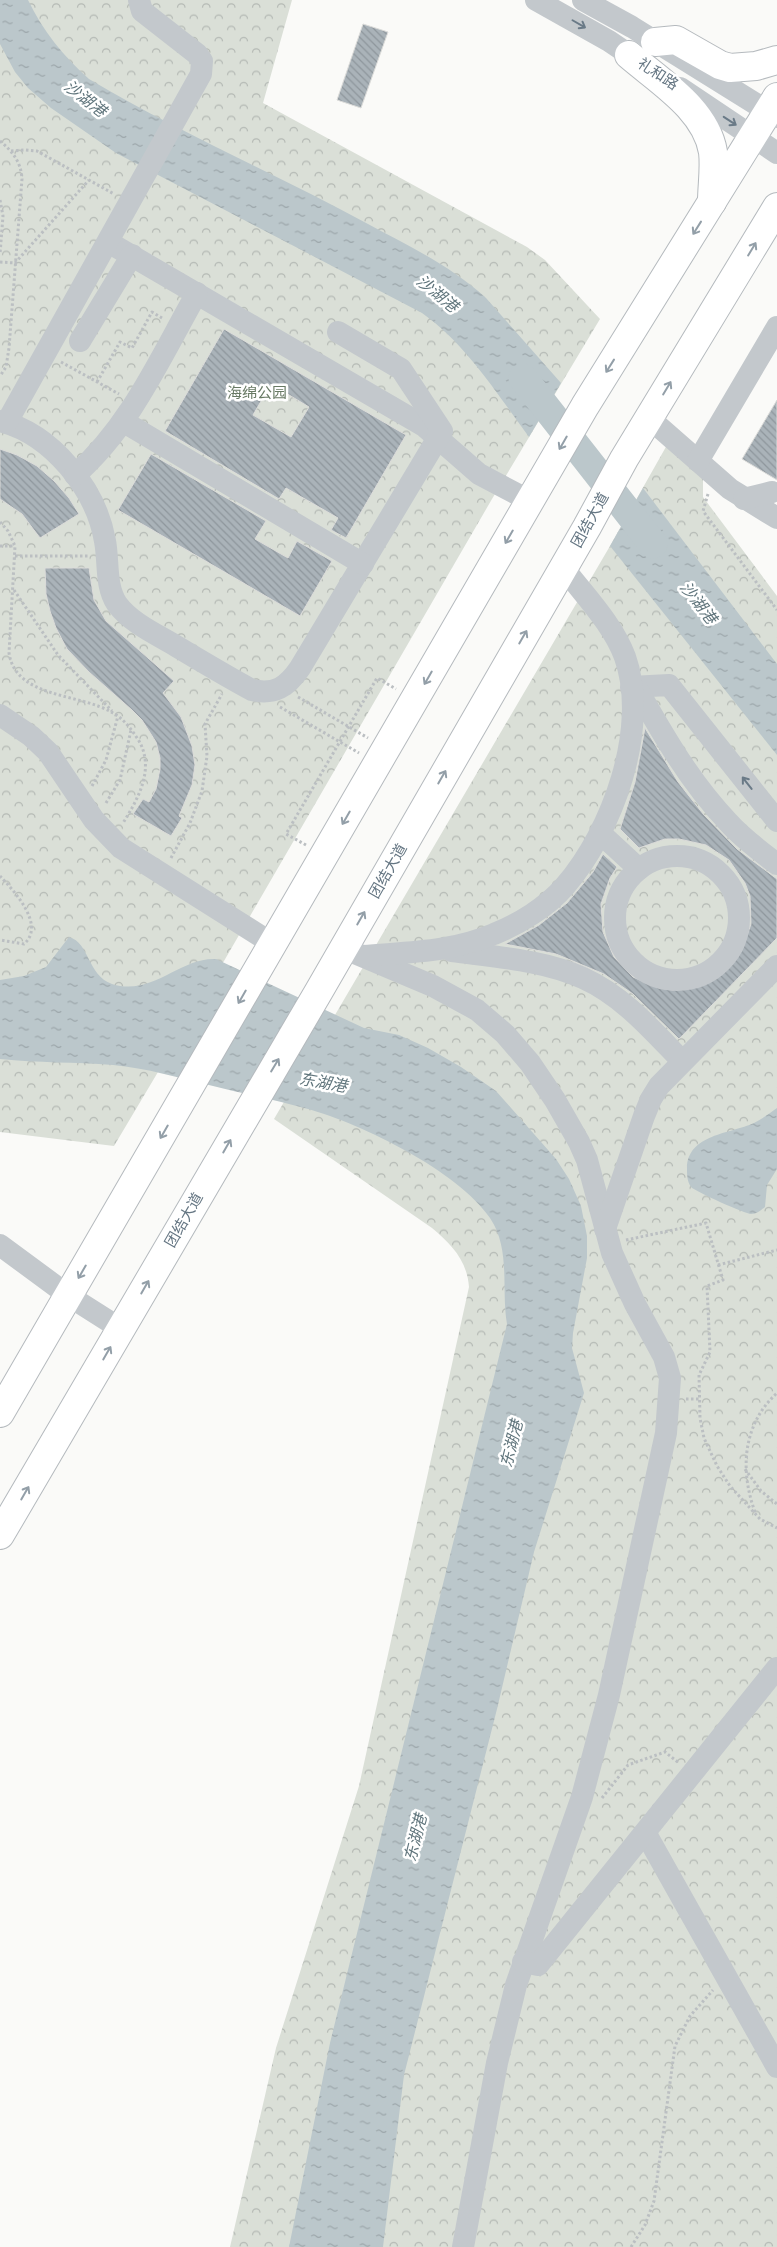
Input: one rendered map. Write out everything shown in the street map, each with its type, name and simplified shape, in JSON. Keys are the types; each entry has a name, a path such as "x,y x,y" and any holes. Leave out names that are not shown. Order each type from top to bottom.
{"main road":[{"path":"655,42 676,40 720,65 730,68 756,66 777,60"},
{"path":"629,54 686,104 707,133 713,153 711,205"},
{"path":"0,1413 585,406 754,137 774,109"},
{"name":"团结大道","path":"0,1535 319,990 352,952 624,459 774,220"}],"street":[{"path":"139,0 142,11 200,58 202,65 201,74 144,179 45,353 3,422 31,433 55,453 75,475 101,525 107,551 110,588 122,610 144,627 252,690 267,692 283,688 300,668 442,432 401,369 338,332"},
{"name":"礼和路","path":"536,0 629,54 777,153"},
{"name":"礼和路","path":"583,0 774,109"},
{"path":"108,242 424,426 479,474 536,490"},
{"path":"80,341 132,255"},
{"path":"75,475 97,455 129,413 197,293"},
{"path":"706,468 777,327"},
{"path":"129,413 363,564"},
{"path":"649,418 744,499 777,518"},
{"path":"744,499 772,492"},
{"path":"564,567 619,644 629,672 676,756 712,804 738,833 777,864"},
{"path":"639,687 669,685 777,821"},
{"path":"639,687 727,783"},
{"path":"442,949 494,934 550,901 580,867 600,832 623,781 639,687"},
{"path":"0,716 23,730 48,752 86,809 111,840 270,950"},
{"path":"600,832 639,869"},
{"path":"683,856 695,858 711,866 731,886 739,909 738,932 728,954 711,970 689,979 665,979 643,970 626,954 616,932 616,909 623,887 639,869 660,858 683,856"},
{"path":"352,952 442,949 538,964 583,978 630,1009 682,1062"},
{"path":"352,952 433,986 477,1010 505,1034 530,1063 555,1100 579,1142 587,1160 607,1236 635,1304 668,1365 670,1378 666,1433 609,1695 582,1796 523,1962 497,2063 464,2247"},
{"path":"607,1236 651,1099 659,1086 777,966"},
{"path":"0,1245 69,1296 121,1329"},
{"path":"523,1962 538,1966 646,1834 777,1668"},
{"path":"646,1834 777,2067"}],"path":[{"path":"0,141 12,151 18,161 22,179 9,348 6,367 0,376"},
{"path":"12,151 37,151 130,202"},
{"path":"15,263 89,180"},
{"path":"0,200 3,216 0,254"},
{"path":"0,262 15,263"},
{"path":"98,382 120,342 132,348 152,312 178,326"},
{"path":"45,353 98,382 129,413"},
{"path":"706,468 703,511 777,610"},
{"path":"0,522 8,531 15,546 9,653 13,667 19,676 37,687 114,713"},
{"path":"0,546 15,546"},
{"path":"15,556 84,557 107,551"},
{"path":"14,589 58,655 131,730 144,753 144,776 139,795 111,840"},
{"path":"306,845 286,834 377,678 397,689"},
{"path":"160,874 182,840 196,811 206,772 205,721 232,679"},
{"path":"283,688 368,738"},
{"path":"252,690 360,753"},
{"path":"86,809 96,780 106,760 118,716"},
{"path":"86,809 111,798 124,768 131,730"},
{"path":"0,876 28,913 32,929 30,937 24,944 0,940"},
{"path":"607,1236 706,1223 723,1280 706,1286 710,1352 699,1375 700,1418 704,1438 717,1466 730,1486 755,1514 777,1528"},
{"path":"718,1265 777,1250"},
{"path":"755,1514 747,1488 746,1453 753,1429 762,1411 777,1393"},
{"path":"745,1469 760,1491 777,1504"},
{"path":"582,1796 600,1800 628,1765 665,1752 692,1775"},
{"path":"632,2247 645,2226 654,2200 675,2046 690,2016 718,1985"}],"green space":[{"name":"海绵公园","path":"0,0 292,0 263,103 527,247 545,260 600,319 492,499 224,961 114,1146 0,1132"},
{"path":"667,445 703,479 703,497 777,596 777,2247 230,2247 276,2048 359,1786 469,1287 465,1269 457,1253 446,1240 432,1228 274,1119 610,546"}],"water":[{"path":"0,0 28,0 54,42 89,79 157,117 399,240 444,266 473,287 486,298 561,383 529,437 467,355 422,313 116,153 51,108 28,88 15,72 0,44"},
{"path":"643,488 777,664 777,755 610,546"},
{"name":"东湖港","path":"69,937 76,940 81,946 98,974 112,984 126,987 140,985 190,964 216,959 364,1028 399,1035 428,1048 461,1067 496,1091 556,1159 569,1179 581,1206 587,1236 587,1258 572,1348 584,1393 534,1552 497,1709 404,2075 383,2247 289,2247 330,2043 507,1324 501,1243 497,1230 490,1218 475,1200 456,1183 433,1167 381,1138 330,1116 138,1068 0,1059 0,980 24,976 46,967"},
{"path":"777,1108 777,1169 767,1185 765,1207 759,1212 747,1213 711,1198 691,1187 687,1176 687,1168 689,1157 695,1148 712,1137 754,1123"}],"building":[{"path":"363,24 388,32 361,108 337,100"},
{"path":"224,329 406,435 346,538 331,530 338,518 286,488 279,499 165,431","holes":["271,384 309,407 291,437 253,415"]},
{"path":"777,400 777,480 742,459"},
{"path":"0,449 17,455 37,466 69,498 79,514 40,538 22,514 0,499"},
{"path":"151,454 266,521 255,539 288,558 297,541 332,561 300,616 118,510"},
{"path":"45,568 89,568 94,600 106,621 174,681 163,693 181,717 192,746 195,765 192,785 179,816 182,818 171,836 133,814 143,799 149,802 156,789 160,758 156,742 142,720 89,672 67,649 50,611 46,594"},
{"path":"645,728 678,782 704,815 737,849 777,879 777,938 679,1039 633,994 604,974 556,954 505,944 539,925 567,903 593,872 603,854 617,867 610,878 601,904 603,932 614,957 633,977 659,988 673,990 700,986 724,972 742,950 751,924 750,896 745,883 729,860 706,845 679,839 665,839 639,848 620,829 635,782"}],"waterway":[{"name":"沙湖港","path":"523,378 653,544"}]}
